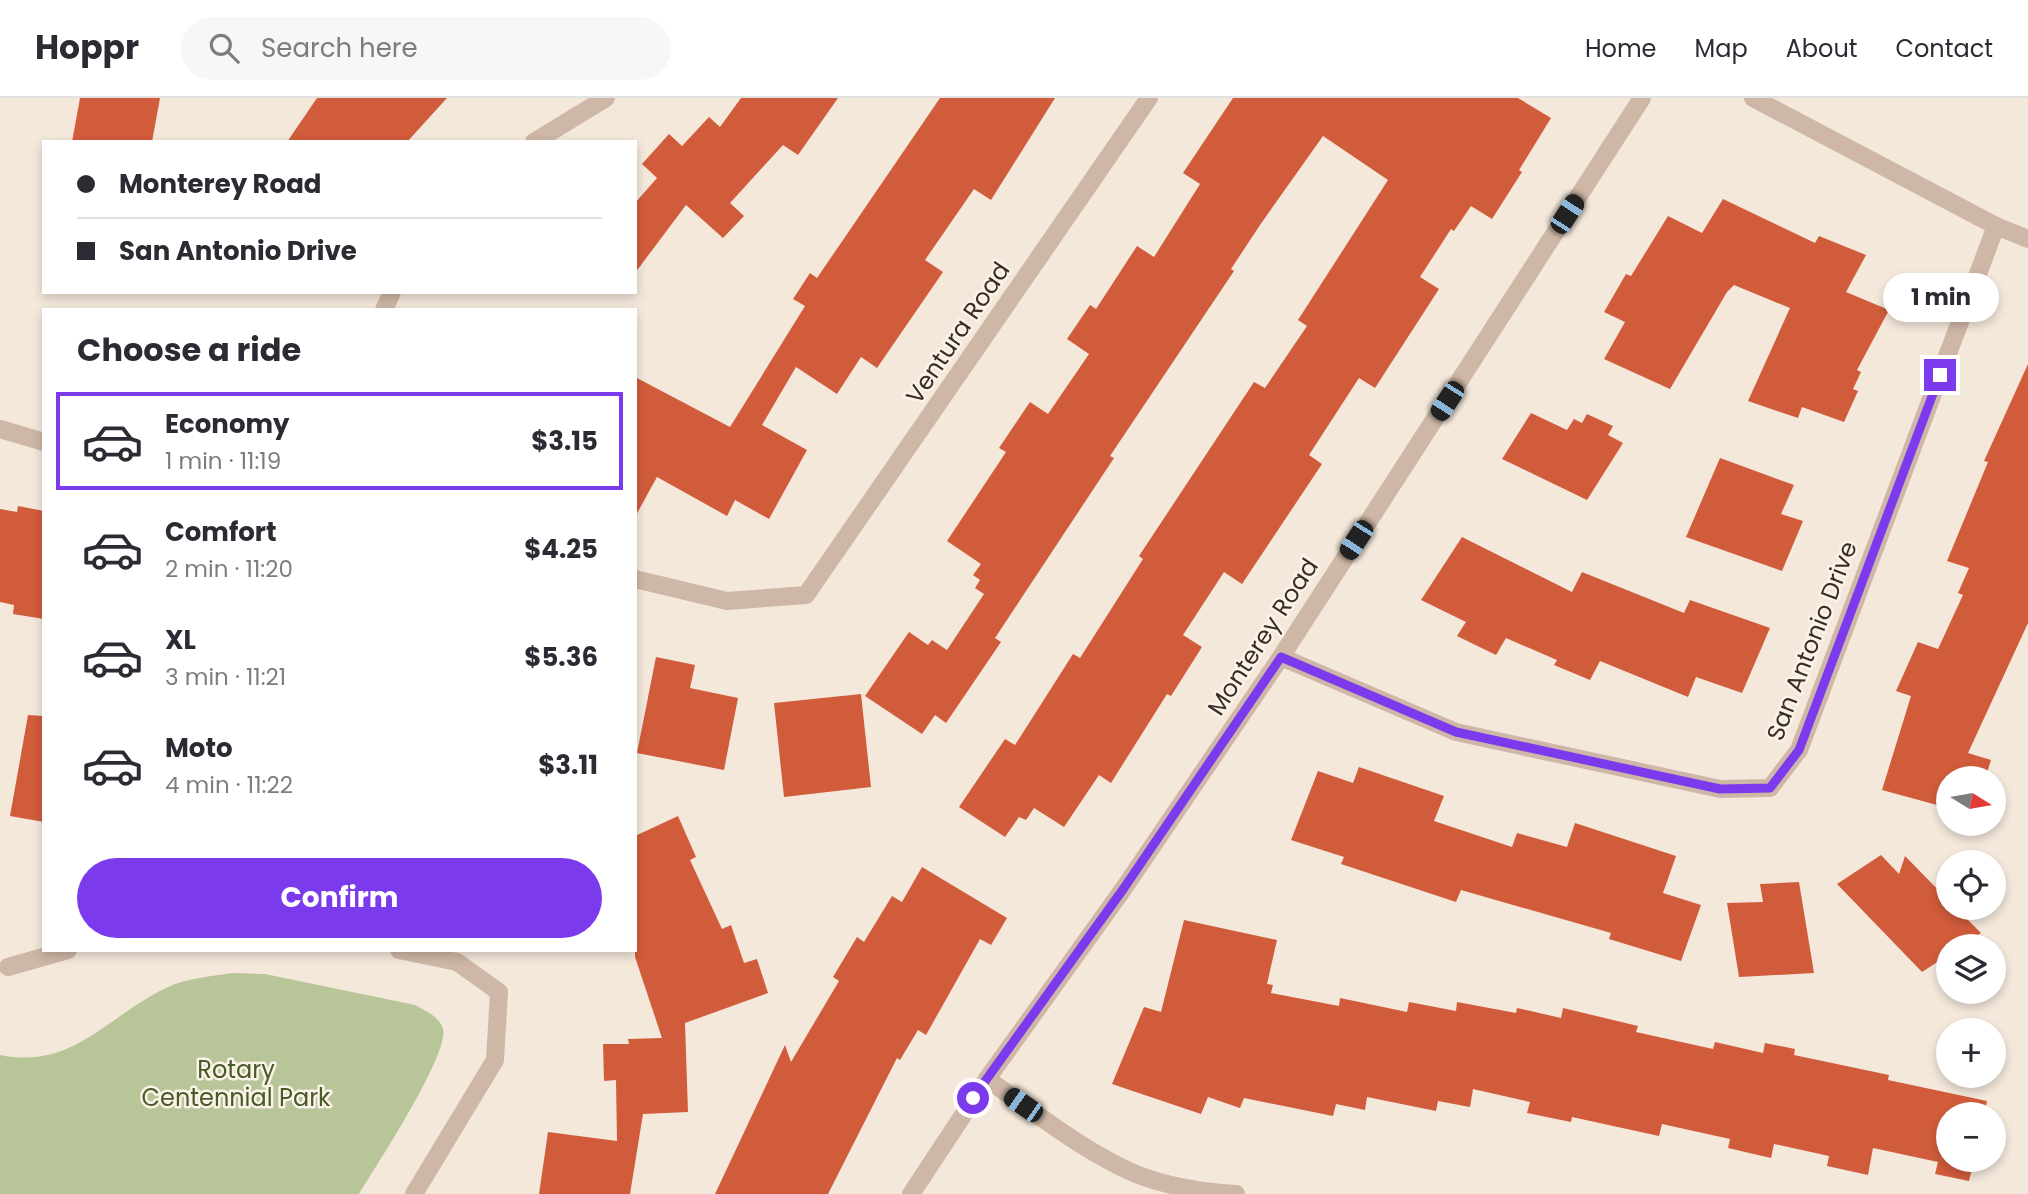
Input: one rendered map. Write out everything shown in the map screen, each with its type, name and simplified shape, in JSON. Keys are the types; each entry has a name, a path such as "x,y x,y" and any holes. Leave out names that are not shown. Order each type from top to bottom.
{"street":[{"path":"537,140 606,98"},
{"name":"Ventura Road","path":"637,579 727,601 806,595 1149,98"},
{"name":"Monterey Road","path":"911,1194 986,1079 1124,888 1281,657 1642,98"},
{"path":"1753,98 1996,226 2028,239"},
{"name":"San Antonio Drive","path":"1281,657 1456,732 1720,789 1770,788 1799,750 1996,226"},
{"path":"0,429 42,441"},
{"path":"8,967 61,952"},
{"path":"409,952 457,962 499,992 495,1060 414,1194"},
{"path":"986,1079 1060,1131 1137,1174 1210,1192 1236,1194"}],"green space":[{"name":"Rotary Centennial Park","path":"265,974 415,1005 432,1014 441,1024 442,1042 424,1085 359,1194 0,1194 0,1055 26,1058 69,1048 166,988 208,976"}],"building":[{"path":"80,98 160,98 152,140 72,140"},
{"path":"317,98 447,98 409,140 288,140"},
{"path":"741,98 838,98 798,155 783,145 730,203 744,216 723,238 686,205 637,270 637,201 657,178 642,164 669,134 682,146 709,117 720,127"},
{"path":"940,98 1055,98 991,200 974,189 925,260 943,272 877,368 861,357 837,394 796,367 762,425 807,450 769,519 735,500 727,516 657,477 637,513 637,378 730,427 805,306 793,299 810,273 817,278"},
{"path":"1233,98 1518,98 1551,118 1519,170 1522,172 1492,219 1471,206 1454,231 1451,229 1420,277 1439,289 1375,388 1359,378 1309,455 1322,464 1242,584 1224,572 1183,635 1202,647 1171,696 1167,694 1111,783 1099,775 1064,827 1034,808 1026,820 1019,817 1005,837 959,807 1005,739 1015,745 1073,654 1080,658 1143,559 1139,556 1254,382 1265,388 1307,326 1298,320 1388,180 1323,136 1260,225 1231,269 1234,271 1110,456 1114,458 995,638 1001,642 946,723 935,715 922,734 865,696 909,632 928,645 932,640 947,650 984,594 975,588 980,580 973,575 981,564 947,541 1006,452 999,448 1030,402 1048,414 1089,354 1067,339 1090,305 1096,309 1137,246 1154,257 1200,184 1183,173"},
{"path":"1723,199 1815,243 1819,236 1866,255 1846,292 1889,310 1857,370 1861,372 1853,389 1858,391 1844,422 1802,407 1798,418 1748,401 1790,308 1734,285 1727,292 1670,389 1604,359 1625,322 1604,312 1626,274 1631,276 1668,216 1702,233"},
{"path":"2028,364 2028,623 1968,753 1991,760 1989,766 1936,766 1936,805 1882,790 1911,696 1896,691 1918,642 1938,649 1963,595 1958,593 1969,568 1947,561 1988,462 1984,461"},
{"path":"1531,413 1567,430 1574,419 1582,423 1587,414 1613,426 1608,435 1623,443 1587,500 1502,459"},
{"path":"1720,458 1794,485 1781,514 1803,521 1782,571 1686,537"},
{"path":"18,506 42,511 42,619 13,614 14,605 0,602 0,509 17,512"},
{"path":"1462,537 1572,592 1582,572 1684,613 1690,600 1770,628 1742,693 1696,677 1688,697 1600,661 1590,680 1554,665 1557,660 1506,638 1496,655 1457,636 1466,622 1421,600"},
{"path":"656,657 695,665 690,688 738,698 724,770 637,753"},
{"path":"861,694 871,787 784,797 774,703"},
{"path":"28,715 42,716 42,822 10,816"},
{"path":"1359,767 1444,796 1434,821 1512,847 1517,833 1567,847 1575,823 1676,856 1663,893 1701,905 1681,961 1609,939 1611,933 1461,890 1456,902 1341,864 1344,857 1291,840 1318,771 1353,783"},
{"path":"678,816 696,857 690,860 722,929 731,925 744,963 757,959 768,993 685,1023 688,1112 643,1114 630,1194 539,1194 548,1132 617,1141 616,1080 604,1081 603,1044 629,1044 628,1039 662,1038 635,957 637,835"},
{"path":"1881,855 1899,874 1905,856 1936,888 1936,920 1968,920 1981,933 1936,934 1936,963 1922,972 1837,884"},
{"path":"922,867 1007,918 991,945 980,939 926,1035 918,1030 900,1060 897,1058 828,1194 715,1194 785,1045 791,1062 839,981 833,977 857,937 864,942 892,896 902,902"},
{"path":"1799,882 1814,973 1739,977 1727,903 1763,902 1760,884"},
{"path":"1184,920 1277,940 1267,984 1273,985 1271,993 1339,1006 1340,998 1407,1012 1409,1002 1456,1011 1457,1002 1516,1013 1517,1008 1561,1018 1563,1008 1638,1026 1636,1032 1713,1049 1715,1042 1763,1053 1765,1043 1795,1049 1794,1055 1889,1075 1888,1080 1987,1101 1936,1102 1936,1162 1873,1148 1868,1175 1827,1166 1829,1156 1774,1144 1771,1158 1728,1148 1730,1139 1662,1124 1659,1136 1572,1117 1571,1122 1527,1113 1530,1102 1473,1089 1470,1107 1438,1101 1436,1111 1367,1097 1365,1110 1336,1104 1333,1116 1244,1098 1240,1108 1208,1097 1201,1114 1112,1084 1144,1007 1161,1012"},
{"path":"1936,1170 1971,1172 1969,1181 1935,1174"}],"route":[{"path":"973,1098 1124,888 1281,657 1456,732 1720,789 1770,788 1799,750 1940,375"}]}
